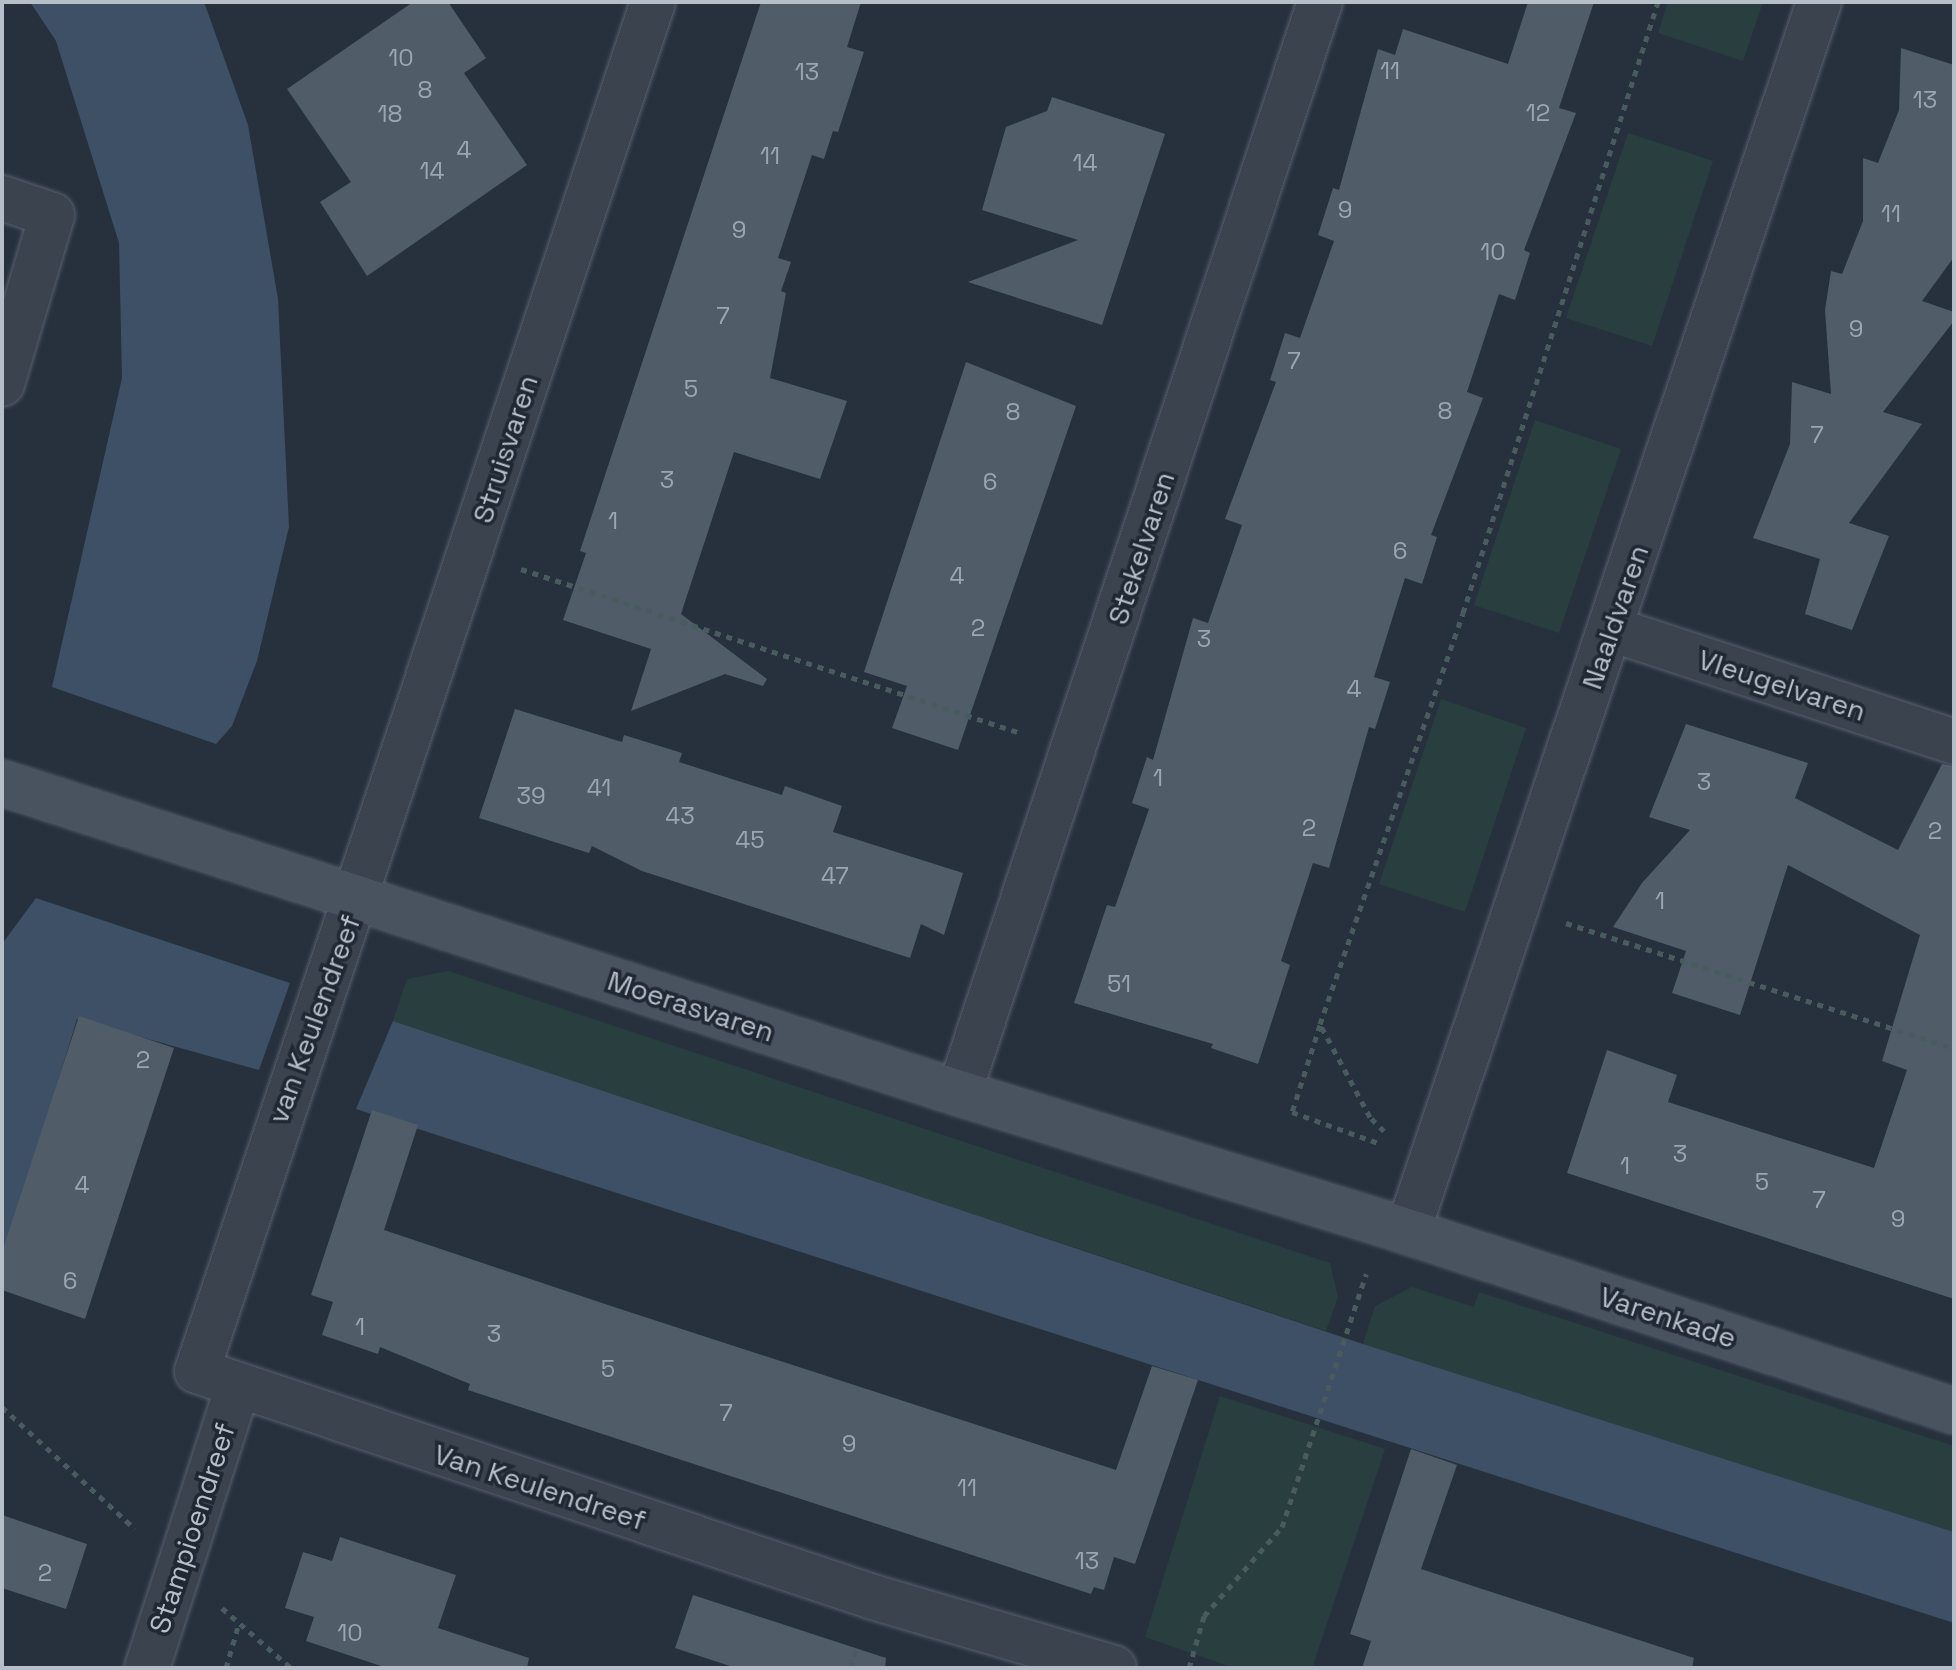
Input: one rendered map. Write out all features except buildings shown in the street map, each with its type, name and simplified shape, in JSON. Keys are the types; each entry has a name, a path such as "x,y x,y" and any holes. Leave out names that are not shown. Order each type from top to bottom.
{"street":[{"name":"Struisvaren","path":"358,897 653,2"},
{"name":"Stekelvaren","path":"959,1093 1320,2"},
{"name":"Naaldvaren","path":"1395,1227 1516,907 1819,2"},
{"path":"2,198 52,215 2,384"},
{"name":"Vleugelvaren","path":"1611,629 1954,742"},
{"name":"Moerasvaren","path":"21,790 959,1093 1395,1227"},
{"name":"van Keulendreef","path":"270,1142 358,897"},
{"name":"Van Keulendreef","path":"270,1142 197,1371 873,1597 1114,1668"},
{"name":"Varenkade","path":"1395,1227 1954,1411"},
{"name":"Stampioendreef","path":"147,1668 238,1387"}],"path":[{"path":"1390,1148 1292,1112 1463,613 1658,2"},
{"path":"471,552 1074,751"},
{"path":"1516,907 1954,1048"},
{"path":"1320,1024 1370,1117 1387,1135"},
{"path":"1189,1668 1204,1616 1282,1527 1359,1299"},
{"path":"2,1407 291,1668"},
{"path":"226,1668 239,1623"}],"green space":[{"path":"1668,2 1763,2 1743,61 1658,33"},
{"path":"1628,133 1713,161 1652,346 1566,318"},
{"path":"1535,420 1621,449 1559,633 1474,605"},
{"path":"1441,699 1526,728 1465,912 1379,884"},
{"path":"448,971 1330,1263 1338,1297 1326,1331 393,1021 407,979"},
{"path":"1412,1287 1474,1307 1479,1292 1954,1446 1954,1532 1363,1344 1375,1306"},
{"path":"1220,1396 1385,1449 1312,1668 1234,1668 1145,1637"}],"water":[{"path":"30,2 204,2 248,125 278,299 289,527 257,661 232,726 216,744 52,687 122,378 119,243 56,41"},
{"path":"36,898 290,983 259,1070 77,1019 2,1264 2,944"},
{"path":"393,1021 1363,1344 1954,1532 1954,1623 356,1109"}]}
